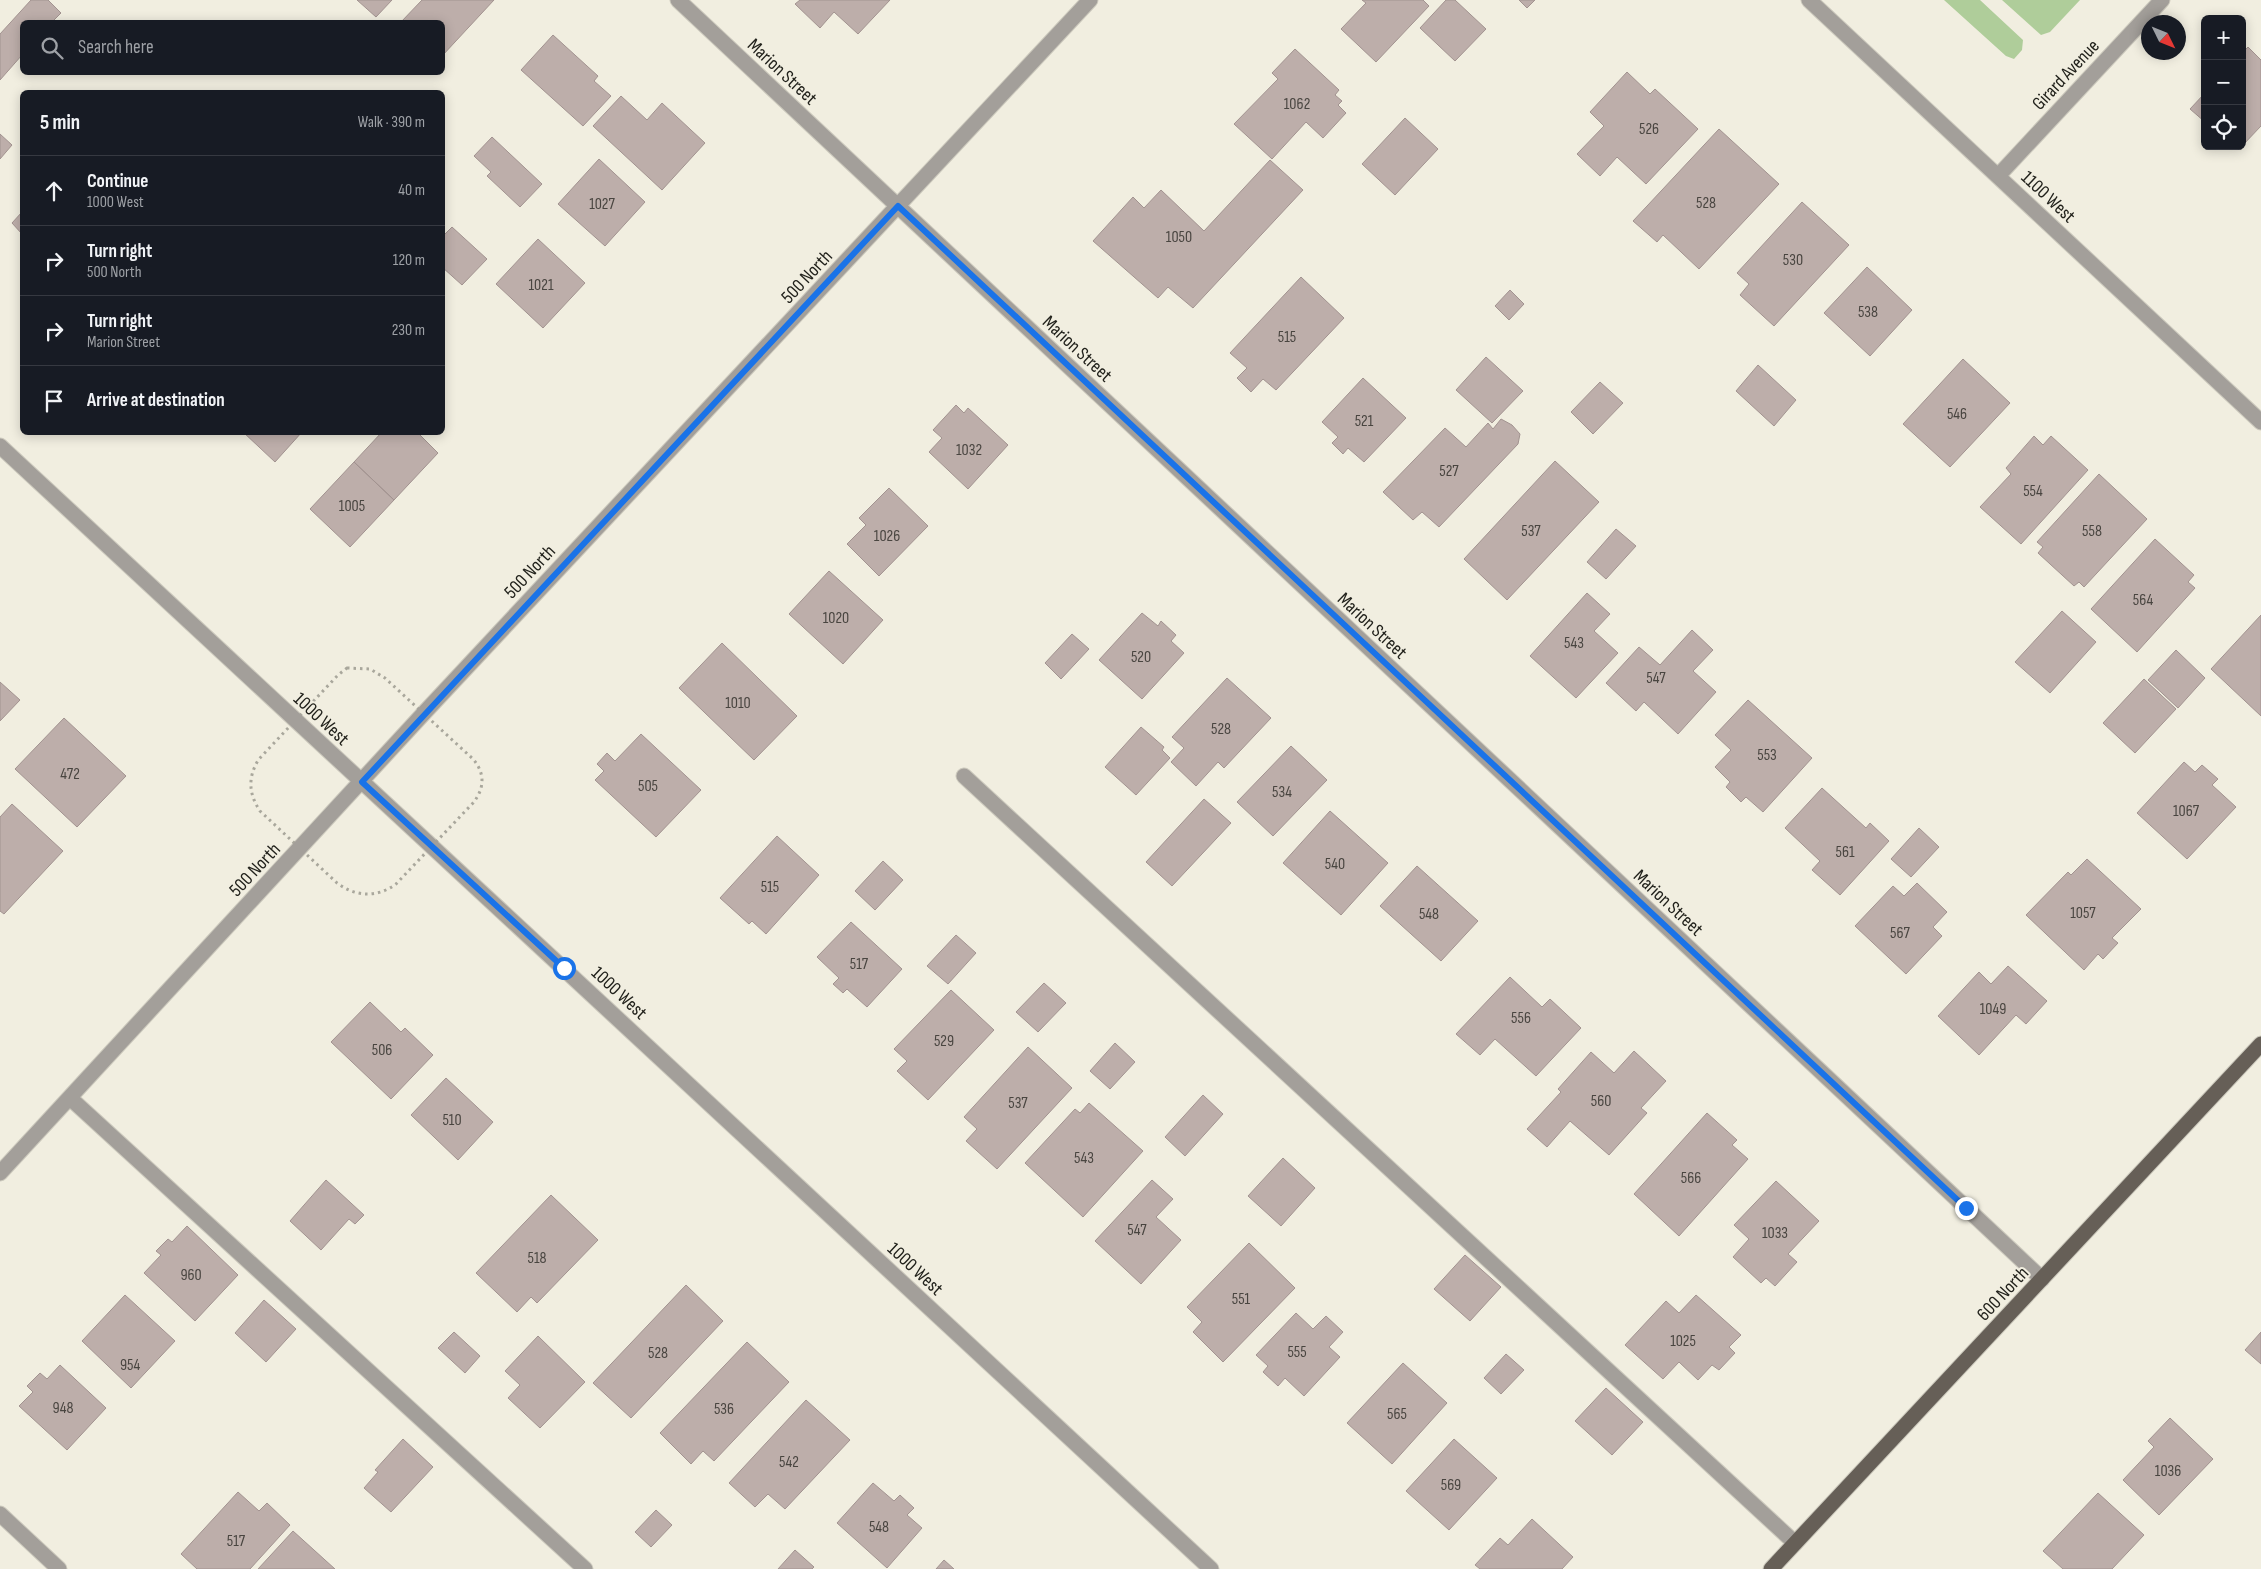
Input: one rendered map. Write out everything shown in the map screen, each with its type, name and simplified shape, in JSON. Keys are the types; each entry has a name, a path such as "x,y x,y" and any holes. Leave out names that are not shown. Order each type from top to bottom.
{"main road":[{"name":"600 North","path":"1771,1569 2261,1044"}],"street":[{"name":"Marion Street","path":"678,0 2042,1279"},
{"name":"500 North","path":"0,1173 1090,0"},
{"name":"1100 West","path":"1809,0 2261,422"},
{"name":"Girard Avenue","path":"1998,176 2162,0"},
{"name":"1000 West","path":"0,446 1211,1569"},
{"path":"964,776 1795,1543"},
{"path":"70,1098 585,1569"},
{"path":"0,1514 59,1569"}],"green space":[{"path":"1944,0 1980,0 2023,40 2022,50 2014,59 2006,56"},
{"path":"2002,0 2080,0 2050,32 2041,35"}],"building":[{"path":"31,0 48,0 61,13 54,20 20,20 20,57 0,80 0,34"},
{"path":"357,0 392,0 376,17"},
{"path":"422,0 494,0 445,53 445,20 403,20"},
{"path":"800,0 890,0 858,34 834,12 820,28 795,4"},
{"path":"1362,0 1423,0 1429,6 1376,62 1341,29 1366,3"},
{"path":"1446,0 1455,0 1486,29 1455,61 1420,28"},
{"path":"1519,0 1535,0 1527,8"},
{"path":"553,35 598,76 594,81 611,96 583,126 521,70"},
{"path":"2248,47 2261,60 2261,126 2246,142 2246,60 2246,49"},
{"path":"1295,49 1339,90 1335,95 1342,101 1338,105 1346,113 1323,138 1306,122 1272,159 1234,124 1278,79 1272,73"},
{"path":"1627,72 1650,94 1655,89 1698,129 1646,184 1617,157 1600,176 1577,154 1604,126 1590,112"},
{"path":"621,96 647,120 662,103 705,143 662,190 593,126"},
{"path":"2201,97 2201,119 2190,109"},
{"path":"1405,118 1438,149 1395,195 1362,164"},
{"path":"1719,129 1779,184 1699,269 1663,235 1657,242 1633,221"},
{"path":"0,134 12,145 0,159"},
{"path":"492,137 542,184 520,207 487,176 491,172 474,156"},
{"path":"599,159 645,202 605,246 558,204"},
{"path":"1270,160 1303,190 1193,308 1168,287 1158,298 1093,241 1133,197 1144,208 1161,190 1204,231"},
{"path":"1802,202 1849,245 1774,326 1740,295 1749,284 1737,273"},
{"path":"20,214 20,232 12,223"},
{"path":"452,227 487,259 462,285 445,270 445,234"},
{"path":"538,239 585,283 543,328 496,284"},
{"path":"1867,267 1912,310 1870,356 1824,313"},
{"path":"1301,277 1344,318 1276,390 1263,379 1251,392 1237,378 1247,368 1230,353"},
{"path":"1510,290 1524,304 1509,320 1495,306"},
{"path":"1486,357 1523,391 1492,423 1456,390"},
{"path":"1963,359 2010,403 1950,467 1903,424"},
{"path":"1758,365 1796,400 1774,426 1736,391"},
{"path":"1363,378 1406,418 1364,462 1348,448 1343,454 1332,443 1338,437 1322,422"},
{"path":"1600,382 1623,403 1593,434 1571,412"},
{"path":"956,405 964,413 968,408 1008,445 968,489 929,452 942,438 933,430"},
{"path":"1501,419 1512,425 1520,434 1518,444 1439,527 1422,512 1413,520 1383,492 1445,428 1466,447 1488,423 1493,429"},
{"path":"246,435 299,435 275,462"},
{"path":"379,435 420,435 438,453 394,500 354,462"},
{"path":"2034,436 2043,445 2051,436 2088,470 2021,544 1980,507 2011,474 2006,468"},
{"path":"1555,461 1599,502 1507,600 1464,559"},
{"path":"354,462 394,500 350,547 310,509"},
{"path":"2099,474 2147,519 2084,587 2079,582 2074,586 2038,553 2043,547 2037,542"},
{"path":"889,488 928,526 879,576 847,544 866,525 859,518"},
{"path":"1616,529 1636,546 1606,579 1587,562"},
{"path":"2155,539 2194,575 2188,582 2195,588 2137,652 2091,609"},
{"path":"829,571 883,620 843,664 789,614"},
{"path":"1587,593 1610,614 1594,631 1618,653 1576,698 1530,656"},
{"path":"2062,611 2096,642 2050,693 2015,662"},
{"path":"1142,613 1158,626 1161,621 1176,635 1171,641 1184,653 1142,699 1099,660"},
{"path":"2261,615 2261,716 2211,669"},
{"path":"1692,630 1713,650 1693,671 1716,692 1678,734 1644,702 1636,711 1606,683 1639,647 1660,665"},
{"path":"1072,634 1089,649 1061,679 1045,663"},
{"path":"722,643 797,716 754,760 679,688"},
{"path":"2176,650 2205,678 2178,708 2148,680"},
{"path":"1227,678 1271,718 1224,768 1218,762 1196,786 1171,762 1184,748 1172,737"},
{"path":"2144,679 2176,709 2135,753 2103,723"},
{"path":"0,682 20,700 0,721"},
{"path":"1748,700 1812,758 1763,812 1746,797 1741,802 1726,787 1730,782 1715,767 1731,750 1715,735"},
{"path":"64,718 126,776 77,827 15,769"},
{"path":"1141,727 1164,747 1162,750 1170,758 1136,795 1105,767"},
{"path":"641,734 701,790 656,837 595,780 604,771 597,764 607,753 615,761"},
{"path":"1291,746 1327,780 1273,836 1237,802"},
{"path":"2184,762 2195,772 2202,765 2218,779 2212,785 2236,807 2187,859 2137,813"},
{"path":"1822,788 1866,828 1870,823 1889,841 1840,895 1812,870 1820,861 1785,828"},
{"path":"1204,799 1231,823 1172,886 1146,862"},
{"path":"12,804 63,851 4,914 0,911 0,817"},
{"path":"1330,811 1388,863 1341,915 1283,863"},
{"path":"1919,828 1939,847 1911,877 1891,859"},
{"path":"777,836 819,875 766,934 752,921 749,924 720,898"},
{"path":"2087,859 2141,909 2112,938 2118,943 2103,959 2098,954 2084,970 2026,915 2068,872 2071,875"},
{"path":"883,861 903,880 875,910 855,891"},
{"path":"1417,866 1478,921 1441,961 1380,906"},
{"path":"1917,883 1947,912 1933,927 1942,936 1906,974 1855,926 1893,886 1904,896"},
{"path":"851,922 902,969 867,1007 847,989 843,993 833,984 839,978 817,957"},
{"path":"956,935 976,953 948,984 927,966"},
{"path":"2008,966 2047,1001 2026,1024 2016,1015 1979,1055 1938,1016 1979,972 1991,984"},
{"path":"1510,977 1542,1007 1550,999 1581,1028 1536,1076 1495,1039 1480,1055 1456,1034"},
{"path":"1044,983 1066,1003 1038,1032 1016,1012"},
{"path":"951,990 994,1030 928,1100 897,1071 907,1061 894,1049"},
{"path":"370,1002 401,1032 405,1028 433,1055 391,1099 331,1042"},
{"path":"1115,1043 1135,1062 1110,1089 1090,1071"},
{"path":"1028,1047 1072,1088 997,1169 966,1141 977,1129 964,1117"},
{"path":"1634,1051 1666,1081 1641,1108 1647,1113 1609,1155 1570,1121 1547,1147 1527,1129 1561,1092 1558,1089 1591,1052 1614,1073"},
{"path":"446,1078 493,1122 458,1160 411,1115"},
{"path":"1203,1095 1223,1114 1185,1156 1165,1137"},
{"path":"1089,1103 1143,1151 1083,1217 1025,1163 1075,1109 1080,1113"},
{"path":"1707,1113 1737,1140 1732,1145 1748,1159 1679,1236 1634,1194"},
{"path":"1283,1158 1315,1188 1281,1226 1248,1196"},
{"path":"326,1180 364,1215 355,1224 349,1219 321,1250 290,1221"},
{"path":"1152,1180 1173,1199 1156,1217 1181,1240 1141,1284 1095,1241"},
{"path":"1776,1181 1819,1221 1788,1254 1797,1262 1775,1286 1766,1278 1761,1283 1733,1257 1749,1239 1734,1225"},
{"path":"551,1195 598,1240 537,1303 531,1297 517,1312 476,1273"},
{"path":"187,1226 238,1275 195,1321 144,1273 161,1255 156,1251 168,1239 172,1242"},
{"path":"1249,1243 1295,1288 1223,1362 1193,1332 1202,1322 1187,1307"},
{"path":"1465,1255 1501,1287 1470,1321 1434,1289"},
{"path":"686,1285 723,1321 631,1418 593,1383"},
{"path":"125,1295 175,1341 131,1388 82,1341"},
{"path":"1696,1295 1741,1335 1729,1347 1735,1353 1719,1370 1712,1365 1698,1380 1679,1362 1663,1379 1625,1345 1666,1301 1679,1313"},
{"path":"264,1300 296,1329 266,1362 235,1333"},
{"path":"1296,1313 1313,1329 1326,1316 1343,1332 1329,1347 1340,1357 1304,1396 1285,1378 1278,1386 1263,1372 1268,1366 1256,1355"},
{"path":"454,1332 480,1356 465,1373 438,1348"},
{"path":"2261,1332 2261,1364 2245,1350"},
{"path":"538,1336 585,1382 540,1428 508,1398 520,1385 505,1371"},
{"path":"747,1342 789,1382 714,1461 703,1451 691,1464 660,1433"},
{"path":"1506,1354 1524,1370 1501,1394 1484,1378"},
{"path":"1403,1363 1447,1403 1392,1464 1347,1423"},
{"path":"60,1365 106,1408 67,1450 19,1406 33,1392 27,1386 40,1373 47,1379"},
{"path":"1606,1388 1643,1422 1612,1455 1575,1421"},
{"path":"806,1400 850,1440 785,1509 768,1494 755,1507 729,1483"},
{"path":"2170,1418 2213,1459 2159,1515 2123,1480 2154,1447 2148,1441"},
{"path":"403,1439 433,1467 391,1512 364,1488 378,1472 375,1470"},
{"path":"1454,1439 1497,1478 1449,1530 1406,1491"},
{"path":"873,1483 894,1501 900,1495 914,1508 907,1515 922,1528 887,1568 837,1523"},
{"path":"238,1492 259,1511 267,1503 290,1525 250,1569 197,1569 181,1554"},
{"path":"2098,1493 2144,1535 2112,1569 2063,1569 2043,1551"},
{"path":"656,1510 672,1525 651,1547 635,1532"},
{"path":"1532,1519 1573,1557 1562,1569 1480,1569 1475,1565 1500,1538 1508,1545"},
{"path":"293,1531 335,1569 258,1569"},
{"path":"795,1550 814,1567 812,1569 778,1569"},
{"path":"944,1560 954,1569 936,1569"}],"route":[{"path":"564,968 362,782 424,713 898,206 1966,1208"}]}
